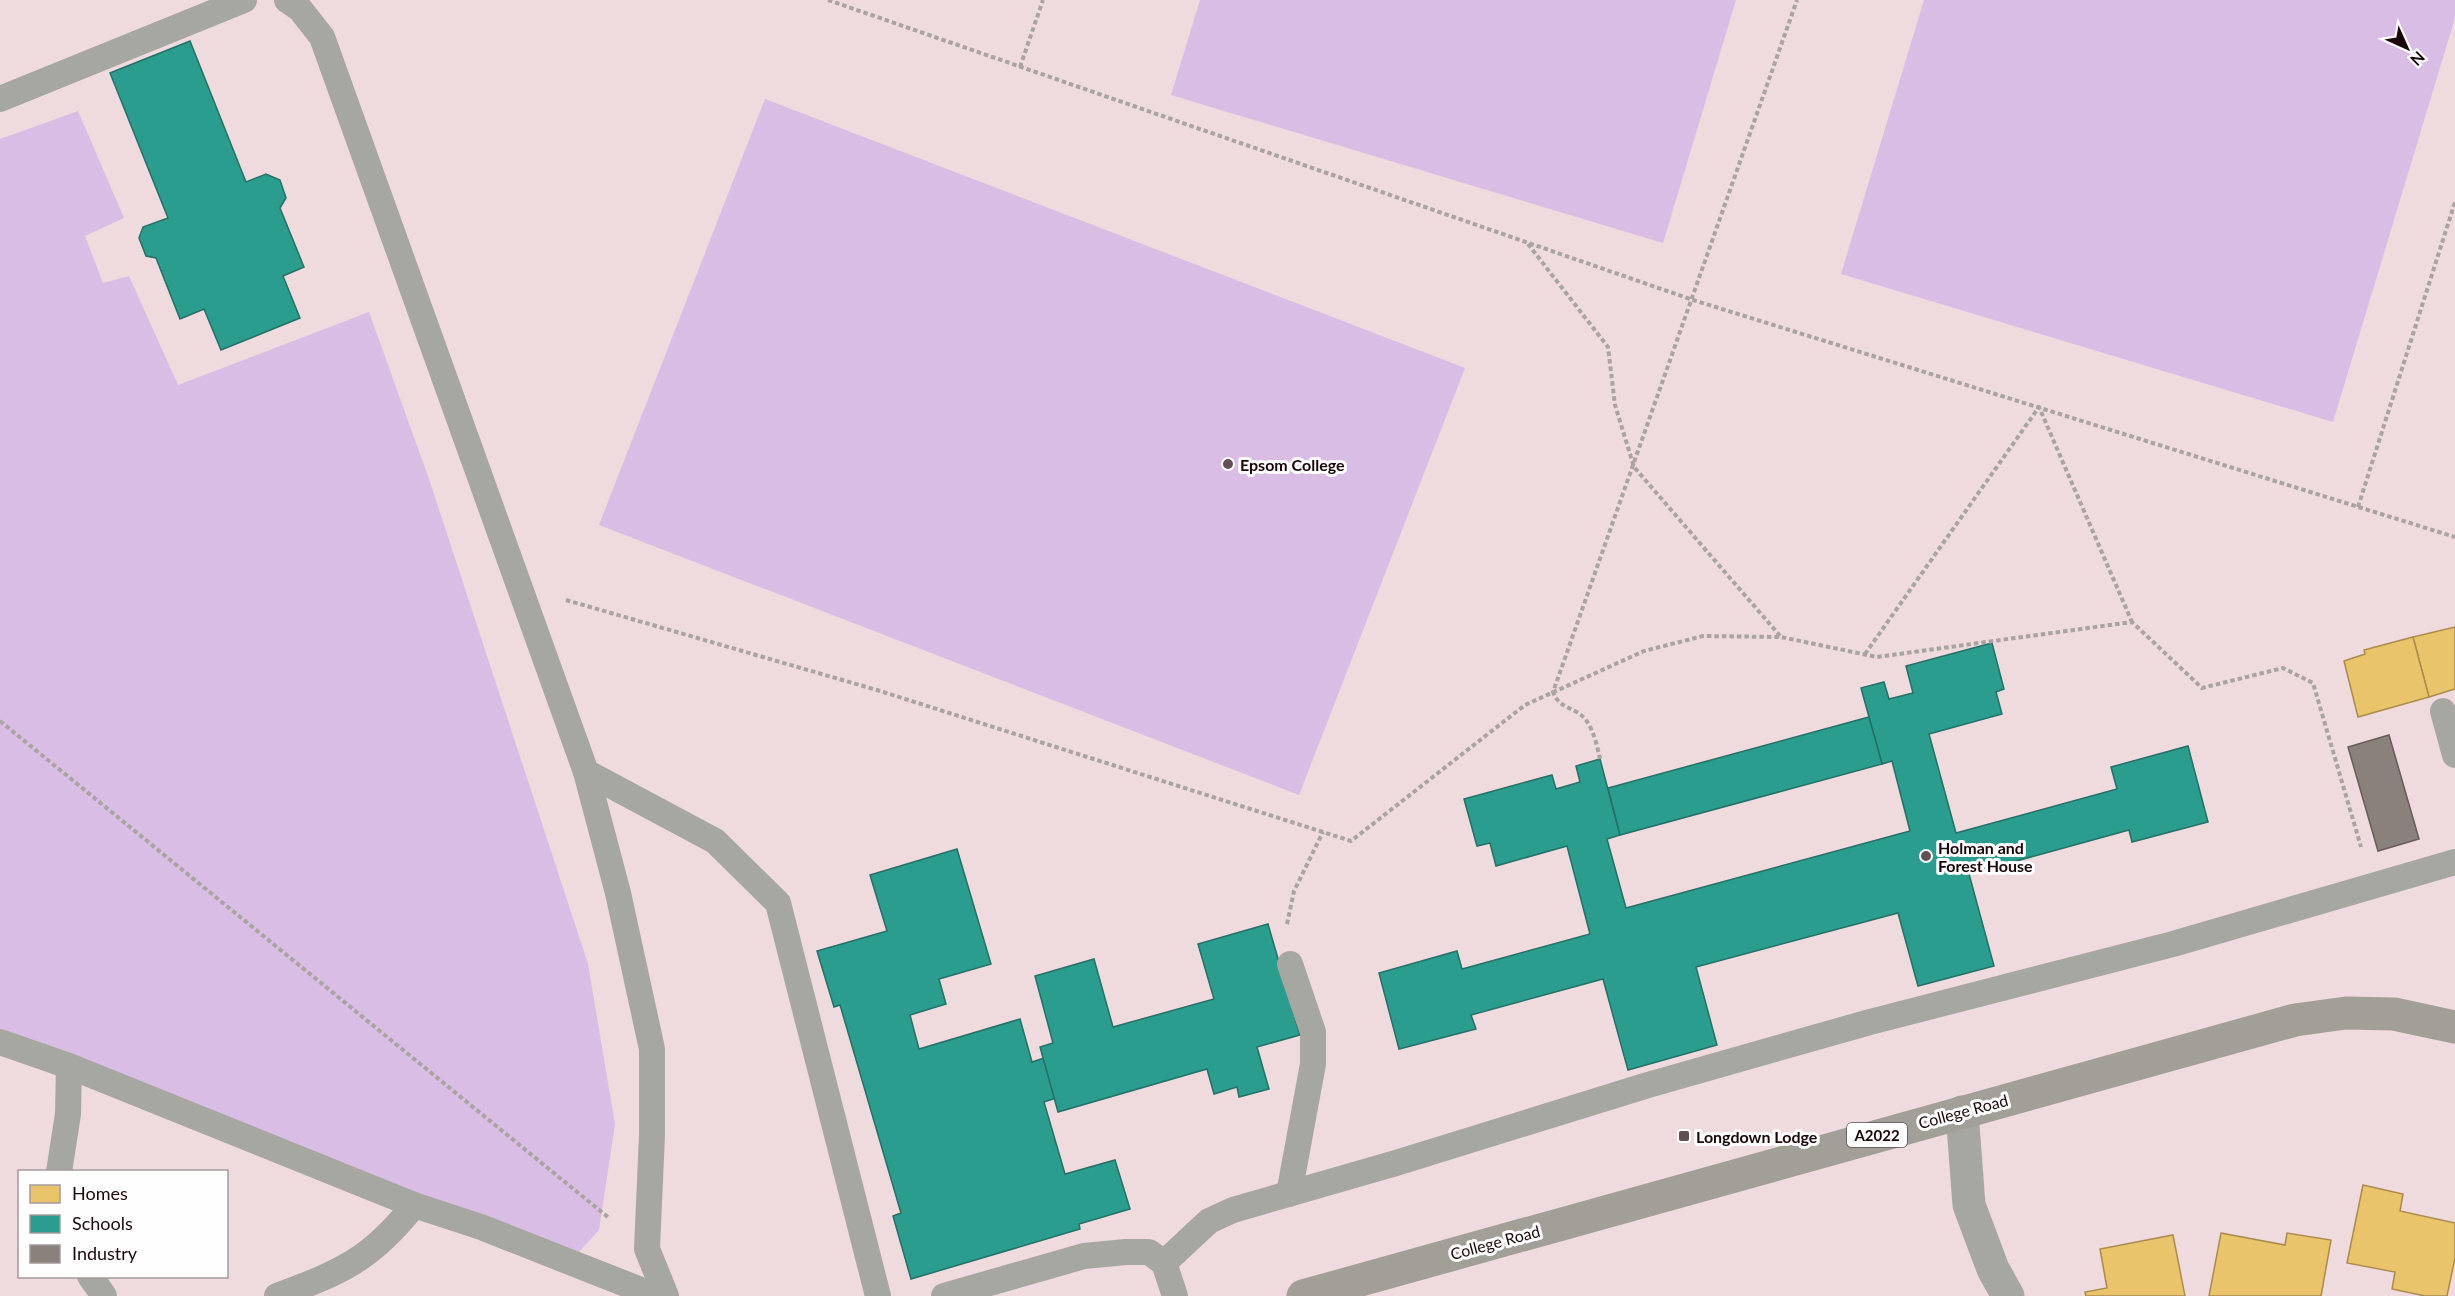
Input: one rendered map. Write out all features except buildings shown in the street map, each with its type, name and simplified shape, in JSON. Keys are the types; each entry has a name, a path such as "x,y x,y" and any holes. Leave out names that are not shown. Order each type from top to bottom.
{"main road":[{"name":"College Road","path":"1303,1296 2295,1020 2346,1013 2394,1014 2455,1027"}],"street":[{"path":"1962,1112 1970,1205 1993,1269 2008,1296"}],"lane":[{"path":"0,99 244,0"},
{"path":"286,0 300,9 322,37 586,772 618,893 652,1049 652,1135 647,1249 666,1296"},
{"path":"2443,711 2455,755"},
{"path":"586,772 716,841 778,903 878,1296"},
{"path":"1164,1263 1209,1221 1233,1210 1396,1163 1648,1085 1870,1022 2173,944 2455,862"},
{"path":"1289,1194 1313,1064 1312,1032 1290,964"},
{"path":"0,1041 69,1066 414,1205 481,1227 656,1296"},
{"path":"59,1170 68,1114 69,1066"},
{"path":"277,1296 334,1274 362,1258 387,1238 414,1205"},
{"path":"944,1296 1084,1256 1126,1252 1149,1252 1164,1263 1175,1296"},
{"path":"91,1278 104,1296"}],"path":[{"path":"828,0 1693,300 2455,537"},
{"path":"1020,67 1043,0"},
{"path":"1600,759 1594,736 1584,718 1557,702 1553,692 1797,0"},
{"path":"2358,507 2455,202"},
{"path":"1527,243 1608,347 1615,405 1634,467 1782,637"},
{"path":"2039,407 2132,622 2202,688 2283,668 2313,683 2372,887"},
{"path":"1865,654 2039,407"},
{"path":"519,586 877,690 1351,841 1525,705 1644,651 1702,636 1782,637 1877,657 2132,622"},
{"path":"0,721 647,1249"},
{"path":"1290,964 1286,938 1287,916 1294,891 1323,832"}],"shaded area":[{"path":"1200,0 1736,0 1663,243 1171,95"},
{"path":"1924,0 2455,0 2455,18 2333,422 1841,274"},
{"path":"765,99 1465,368 1299,795 599,525"},
{"path":"78,111 124,218 85,236 103,283 129,276 178,385 369,312 430,482 588,964 615,1124 599,1230 570,1262 0,1041 0,139"}],"place":[{"name":"Epsom College","path":"1228,464"},
{"name":"Holman and Forest House","path":"1926,856"},
{"name":"Longdown Lodge","path":"1684,1136"}]}
